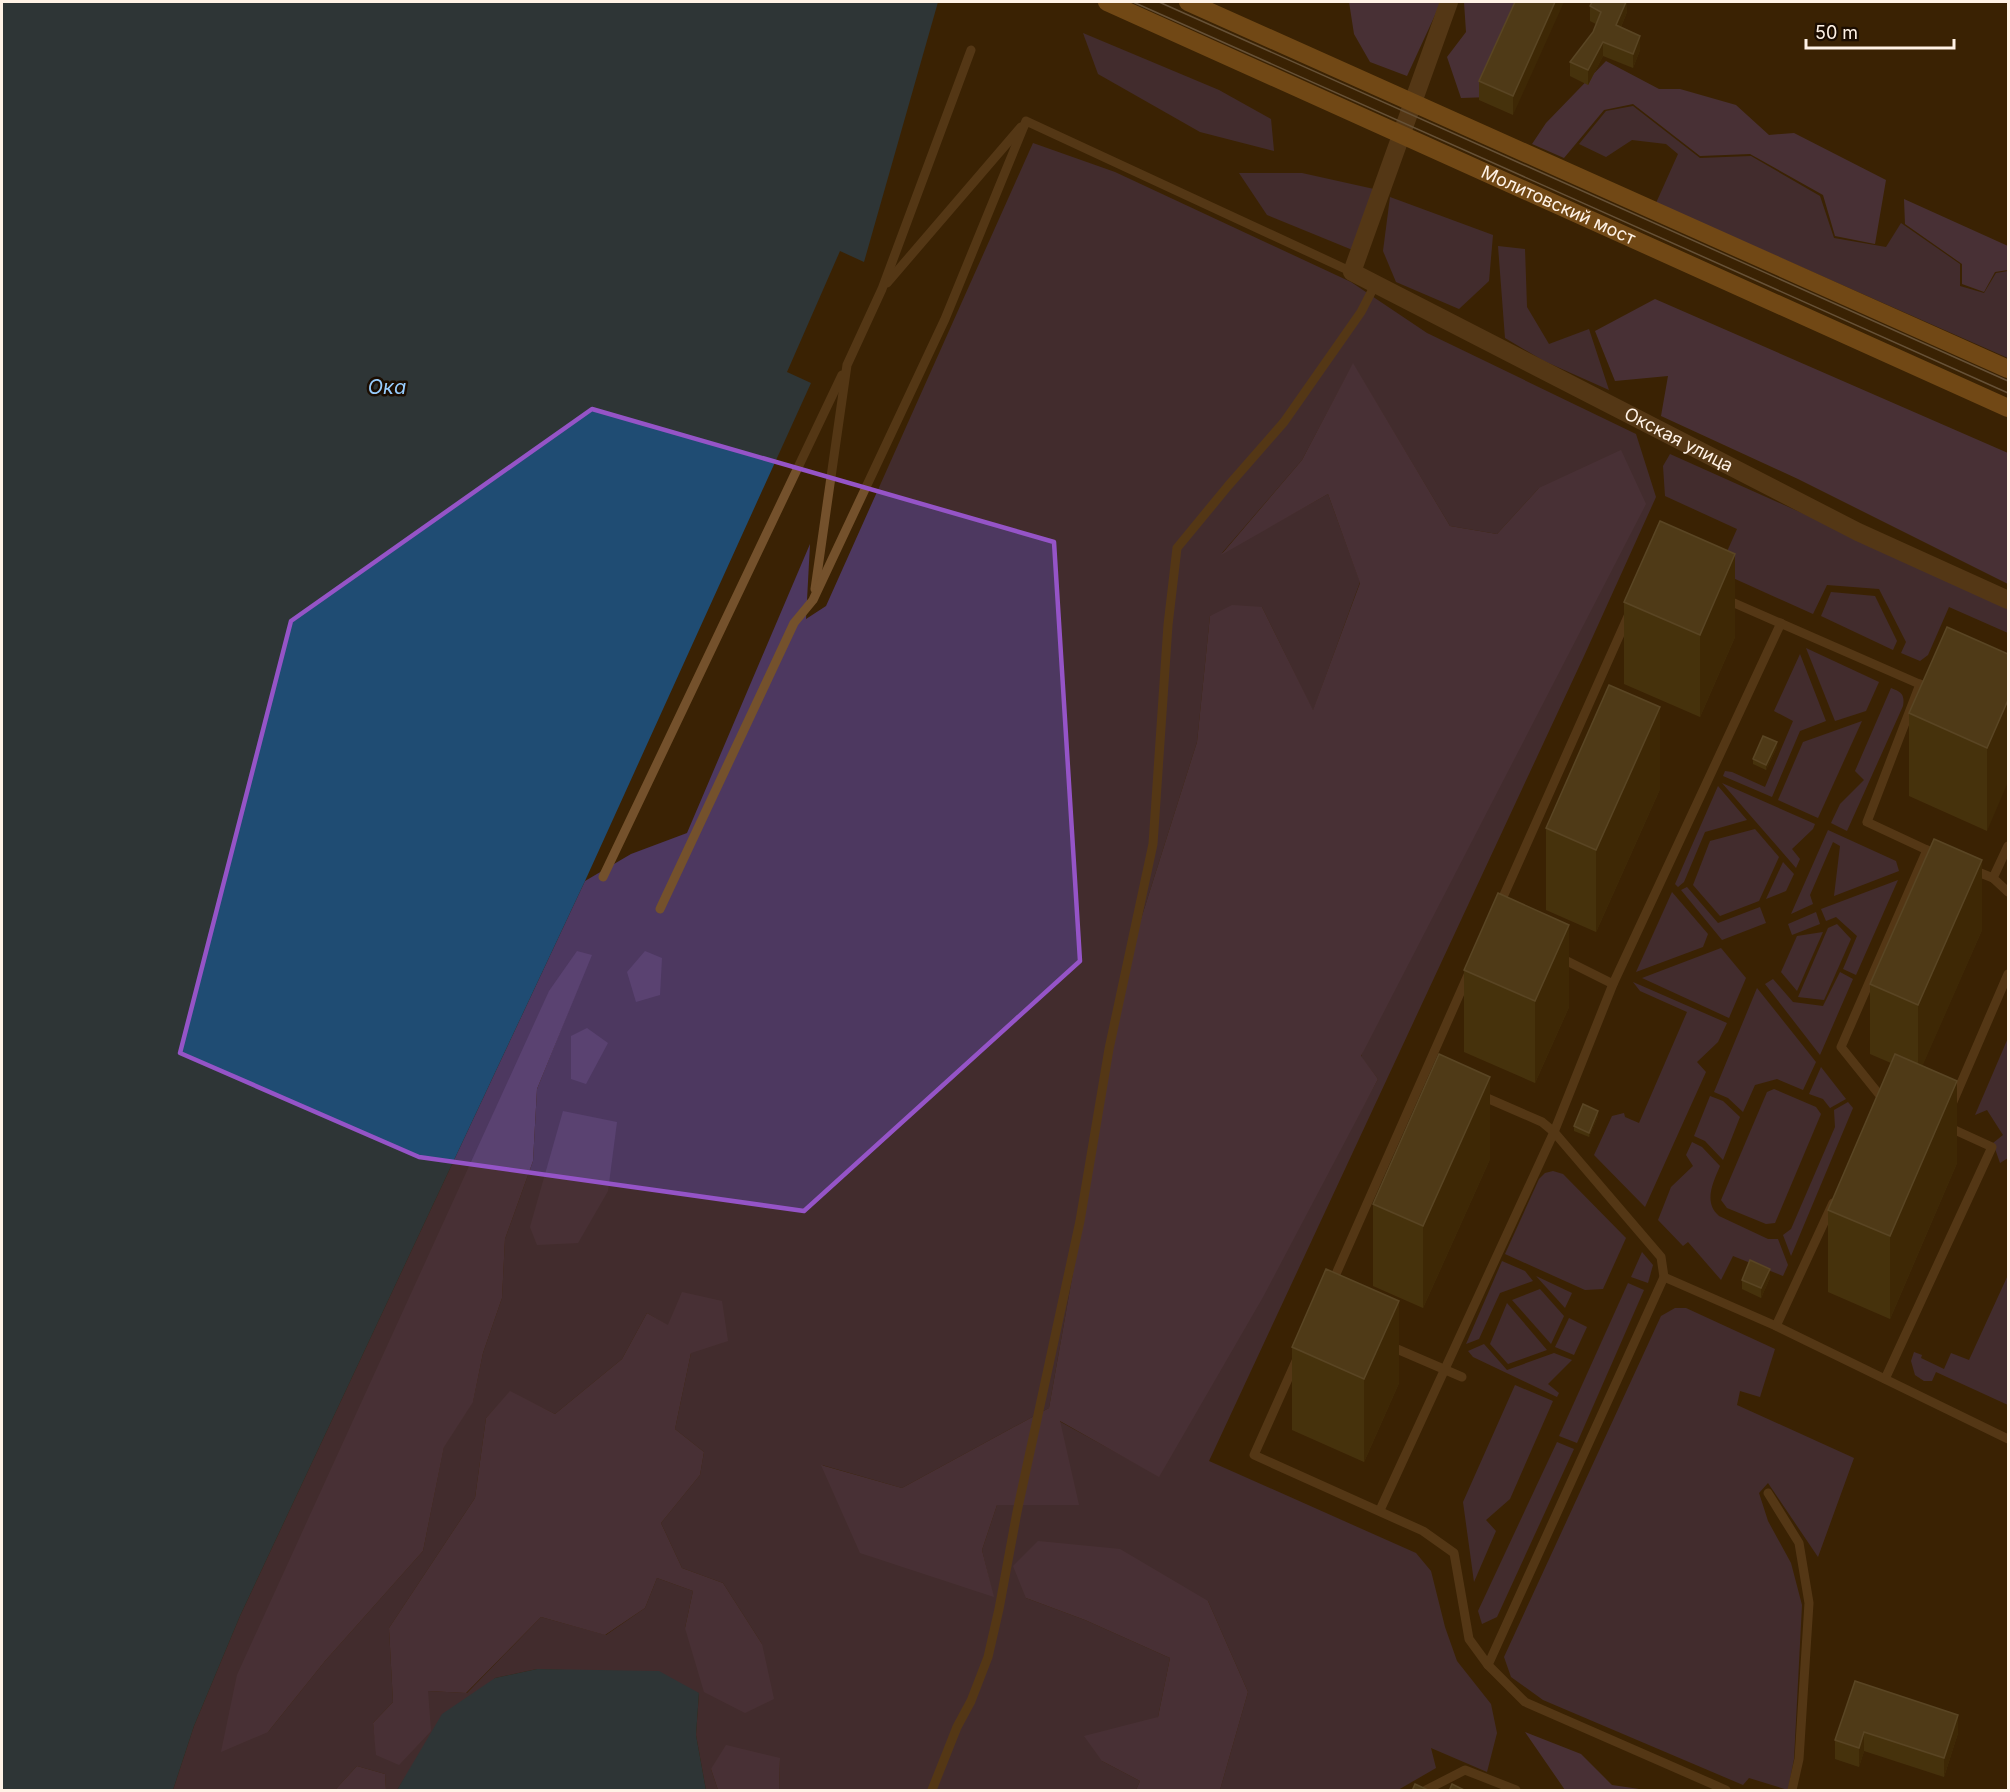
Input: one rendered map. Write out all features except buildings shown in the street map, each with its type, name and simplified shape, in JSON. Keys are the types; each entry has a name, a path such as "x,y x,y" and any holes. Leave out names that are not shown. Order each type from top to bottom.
{"main road":[{"name":"Молитовский мост","path":"1107,2 2008,408"},
{"name":"Молитовский мост","path":"1188,2 2008,369"}],"street":[{"path":"1352,272 1449,2"},
{"name":"Окская улица","path":"1352,272 1858,532 2008,600"}],"lane":[{"path":"603,877 882,289 971,50"},
{"path":"1026,121 1352,272"},
{"path":"882,289 1026,121"},
{"path":"660,909 794,623 813,600 945,319 1026,121"},
{"path":"932,1791 988,1657 1080,1221 1109,1049 1153,844 1168,625 1178,548 1284,422 1361,312 1376,283"},
{"path":"813,600 847,365"},
{"path":"1715,595 1939,693"},
{"path":"1496,914 1633,605"},
{"path":"1380,1510 1554,1132 1613,984 1780,623"},
{"path":"1920,684 1867,822 1946,858"},
{"path":"1993,878 2008,846"},
{"path":"1892,1102 1880,1102 1841,1047 1927,850"},
{"path":"1965,866 1993,878 2008,892"},
{"path":"1552,954 1613,984"},
{"path":"1327,1294 1472,966"},
{"path":"1943,1125 2008,974"},
{"path":"1425,1072 1435,1076"},
{"path":"1468,1090 1542,1122 1554,1132 1661,1257 1664,1277 1488,1665"},
{"path":"1885,1379 1992,1147 1933,1120"},
{"path":"1776,1326 1835,1198"},
{"path":"1664,1277 1776,1326 2008,1439"},
{"path":"1381,1342 1462,1377"},
{"path":"1303,1347 1254,1455 1423,1531 1454,1553 1469,1639 1488,1665 1526,1702 1726,1791"},
{"path":"1768,1493 1800,1543 1809,1604 1799,1759 1792,1791"},
{"path":"1426,1791 1465,1770 1516,1791"}],"highlighted area":[{"path":"592,409 1054,542 1080,961 804,1211 419,1157 180,1053 291,621"}],"shaded area":[{"path":"1349,2 1441,2 1407,76 1370,62 1354,34"},
{"path":"1464,2 1537,2 1490,97 1461,98 1447,57 1466,32"},
{"path":"1083,33 1219,90 1271,119 1274,151 1200,132 1098,74"},
{"path":"1606,61 1659,89 1680,89 1736,105 1769,135 1794,133 1886,180 1875,244 1835,236 1823,195 1750,154 1700,156 1633,104 1604,110 1564,158 1532,144 1546,123"},
{"path":"1633,106 1700,158 1751,156 1820,196 1834,238 1886,247 1901,223 1960,264 1960,286 1984,293 1996,273 2008,271 2008,358 1656,203 1678,154 1666,144 1632,140 1606,157 1579,144 1606,111"},
{"path":"1033,143 1115,172 1351,282 1427,333 1636,434 1656,497 1209,1461 1416,1553 1431,1571 1445,1627 1457,1661 1491,1704 1497,1733 1487,1772 1431,1748 1436,1768 1398,1790 1220,1790 1248,1692 1208,1601 1026,1598 1085,1620 1170,1658 1158,1717 1102,1761 1140,1781 1136,1790 779,1790 780,1758 711,1769 718,1790 706,1790 696,1735 699,1693 594,1671 537,1669 495,1678 406,1776 397,1790 386,1790 385,1774 357,1766 335,1790 173,1790 194,1726 240,1616 585,881 631,854 687,833 810,544 806,619 826,606","holes":["1353,364 1450,526 1497,534 1539,488 1361,1057 1378,1079 1159,1476 1059,1421 997,1505 982,1550 993,1596 822,1465 902,1488 1049,1408 1129,957 1197,742 1210,616 1262,607 1313,711 1360,582 1328,494 1222,553 1302,460","591,955 537,1089 533,1161 505,1239 502,1298 483,1353 473,1401 444,1446 423,1551 325,1661 268,1732","647,1313 667,1325 691,1353 675,1429 704,1452 700,1475 661,1523 682,1568 723,1583 762,1644 685,1628 693,1591 657,1578 645,1608 606,1635 541,1617 467,1693 428,1691 377,1755 373,1723 393,1702 389,1628 475,1498 486,1418 510,1392 555,1414 622,1359"]},
{"path":"1239,173 1302,173 1374,189 1355,251 1267,215"},
{"path":"1390,197 1493,235 1489,281 1459,309 1396,282 1383,251"},
{"path":"1904,199 2008,246 2008,270 1995,272 1984,292 1962,284 1962,264 1905,224"},
{"path":"1498,246 1525,249 1527,307 1549,344 1589,329 1609,390 1544,361 1505,338"},
{"path":"1655,299 2008,453 2008,584 1798,479 1661,416 1668,376 1615,381 1595,331"},
{"path":"1353,363 1450,526 1497,534 1539,488 1621,450 1646,504 1361,1056 1378,1079 1263,1297 1159,1477 1060,1421 1079,1505 997,1505 982,1550 994,1597 860,1553 821,1465 902,1488 1049,1408 1129,957 1197,742 1210,616 1232,605 1262,607 1313,710 1360,583 1328,494 1221,555 1302,460"},
{"path":"1670,454 2008,605 2008,633 1949,607 1928,655 1920,661 1901,653 1906,642 1879,589 1827,585 1813,614 1722,573 1721,565 1737,529 1665,496 1663,466"},
{"path":"1831,592 1875,596 1897,641 1893,650 1821,616"},
{"path":"1806,648 1879,682 1866,711 1835,721"},
{"path":"1800,654 1826,721 1800,731 1772,797 1723,776 1725,771 1732,772 1765,787 1793,721 1774,711"},
{"path":"1891,688 1902,694 1903,706 1847,831 1831,823 1840,804 1864,780 1855,771"},
{"path":"1862,721 1818,818 1778,800 1803,742"},
{"path":"1722,783 1815,824 1813,829 1792,849 1800,859 1796,868"},
{"path":"1718,786 1747,820 1705,832 1684,882 1678,887 1675,884"},
{"path":"1755,829 1779,857 1759,901 1720,916 1693,885 1710,841"},
{"path":"1828,830 1896,861 1899,871 1834,896 1840,846 1833,842 1810,895 1813,904 1791,914"},
{"path":"1783,862 1794,874 1786,891 1766,899"},
{"path":"1898,880 1856,975 1843,969 1857,936 1836,917 1826,921 1821,909"},
{"path":"1687,887 1718,923 1760,907 1766,923 1722,940 1681,890"},
{"path":"1672,892 1708,934 1703,947 1636,972"},
{"path":"1816,912 1820,924 1792,935 1788,924"},
{"path":"1837,924 1851,939 1824,1000 1798,997 1828,928"},
{"path":"1823,932 1797,991 1781,972 1797,936"},
{"path":"1721,948 1746,978 1729,1018 1642,978"},
{"path":"577,951 592,955 537,1089 533,1161 505,1239 502,1298 483,1353 473,1402 444,1447 423,1551 325,1661 268,1732 221,1752 237,1675 549,991"},
{"path":"645,951 662,958 660,995 636,1002 627,972"},
{"path":"1840,972 1853,979 1820,1055 1765,984 1773,979 1793,1002 1823,1006"},
{"path":"1633,982 1727,1023 1718,1042 1697,1062 1706,1072 1645,1207 1594,1155 1612,1116 1624,1113 1625,1117 1639,1123 1687,1012 1640,991"},
{"path":"1757,988 1816,1062 1803,1090 1777,1079 1755,1085 1743,1112 1728,1098 1714,1092"},
{"path":"587,1028 608,1043 586,1084 571,1079 571,1036"},
{"path":"2008,1038 2008,1158 2000,1163 1993,1143 2003,1135 1987,1110 1975,1115"},
{"path":"1821,1067 1846,1099 1830,1108 1823,1099 1809,1094"},
{"path":"1774,1089 1816,1107 1821,1114 1775,1223 1766,1224 1727,1208 1721,1200 1767,1092"},
{"path":"1710,1096 1723,1101 1740,1117 1723,1160 1705,1141 1694,1136"},
{"path":"1848,1102 1853,1108 1791,1256 1783,1235 1791,1229 1835,1127 1834,1110"},
{"path":"563,1111 617,1122 608,1191 578,1243 537,1245 530,1227"},
{"path":"1692,1142 1702,1147 1720,1166 1710,1199 1714,1211 1719,1216 1768,1239 1778,1239 1788,1265 1783,1276 1733,1256 1721,1280 1688,1242 1683,1246 1658,1220 1671,1187 1693,1166 1686,1155"},
{"path":"1553,1171 1563,1174 1626,1238 1603,1289 1585,1290 1505,1254 1539,1179 1545,1173"},
{"path":"1642,1252 1653,1265 1648,1283 1631,1277"},
{"path":"1502,1261 1525,1271 1533,1281 1500,1293 1479,1339 1466,1344"},
{"path":"2008,1275 2008,1405 1936,1372 1932,1381 1924,1381 1915,1375 1911,1361 1914,1352 1944,1369 1951,1353 1969,1360"},
{"path":"1536,1276 1572,1293 1565,1308"},
{"path":"1628,1283 1644,1290 1577,1443 1559,1436"},
{"path":"1540,1289 1564,1316 1551,1344 1512,1300"},
{"path":"682,1292 722,1301 728,1341 691,1353 675,1429 704,1452 700,1475 661,1523 682,1568 723,1583 762,1644 774,1699 745,1713 704,1692 685,1628 693,1591 657,1578 645,1608 605,1635 541,1617 466,1693 428,1691 431,1731 399,1765 376,1755 373,1723 393,1702 389,1628 475,1498 486,1418 510,1391 555,1414 622,1359 647,1313 668,1325"},
{"path":"1507,1303 1547,1350 1508,1364 1490,1344"},
{"path":"1675,1308 1686,1308 1775,1349 1760,1397 1740,1391 1737,1405 1854,1458 1818,1557 1768,1483 1759,1493 1768,1521 1791,1563 1802,1605 1794,1759 1788,1790 1749,1778 1743,1785 1543,1700 1511,1677 1504,1657 1661,1316"},
{"path":"1569,1318 1587,1327 1574,1355 1555,1347"},
{"path":"1484,1344 1507,1370 1554,1353 1572,1360 1548,1384 1559,1393 1557,1397 1473,1357 1468,1351"},
{"path":"1515,1385 1553,1401 1510,1499 1486,1520 1496,1531 1474,1582 1463,1502"},
{"path":"1557,1442 1574,1449 1497,1617 1482,1624 1478,1611"},
{"path":"1038,1541 1120,1549 1208,1601 1248,1692 1220,1790 1136,1790 1140,1781 1102,1761 1084,1736 1158,1717 1170,1658 1085,1620 1026,1598 1013,1566"},
{"path":"1525,1732 1581,1754 1612,1785 1646,1790 1565,1790"},
{"path":"726,1745 780,1758 779,1790 718,1790 711,1769"},
{"path":"357,1766 385,1774 386,1790 335,1790"}],"water":[{"name":"Ока","path":"2,2 938,2 864,262 840,251 787,372 811,383 585,881 240,1616 194,1726 173,1790 2,1790"},
{"path":"537,1669 659,1671 699,1693 696,1735 706,1790 397,1790 442,1714 495,1678"}],"tram line":[{"path":"1133,2 2008,393"},
{"path":"1159,2 2008,381"}]}
